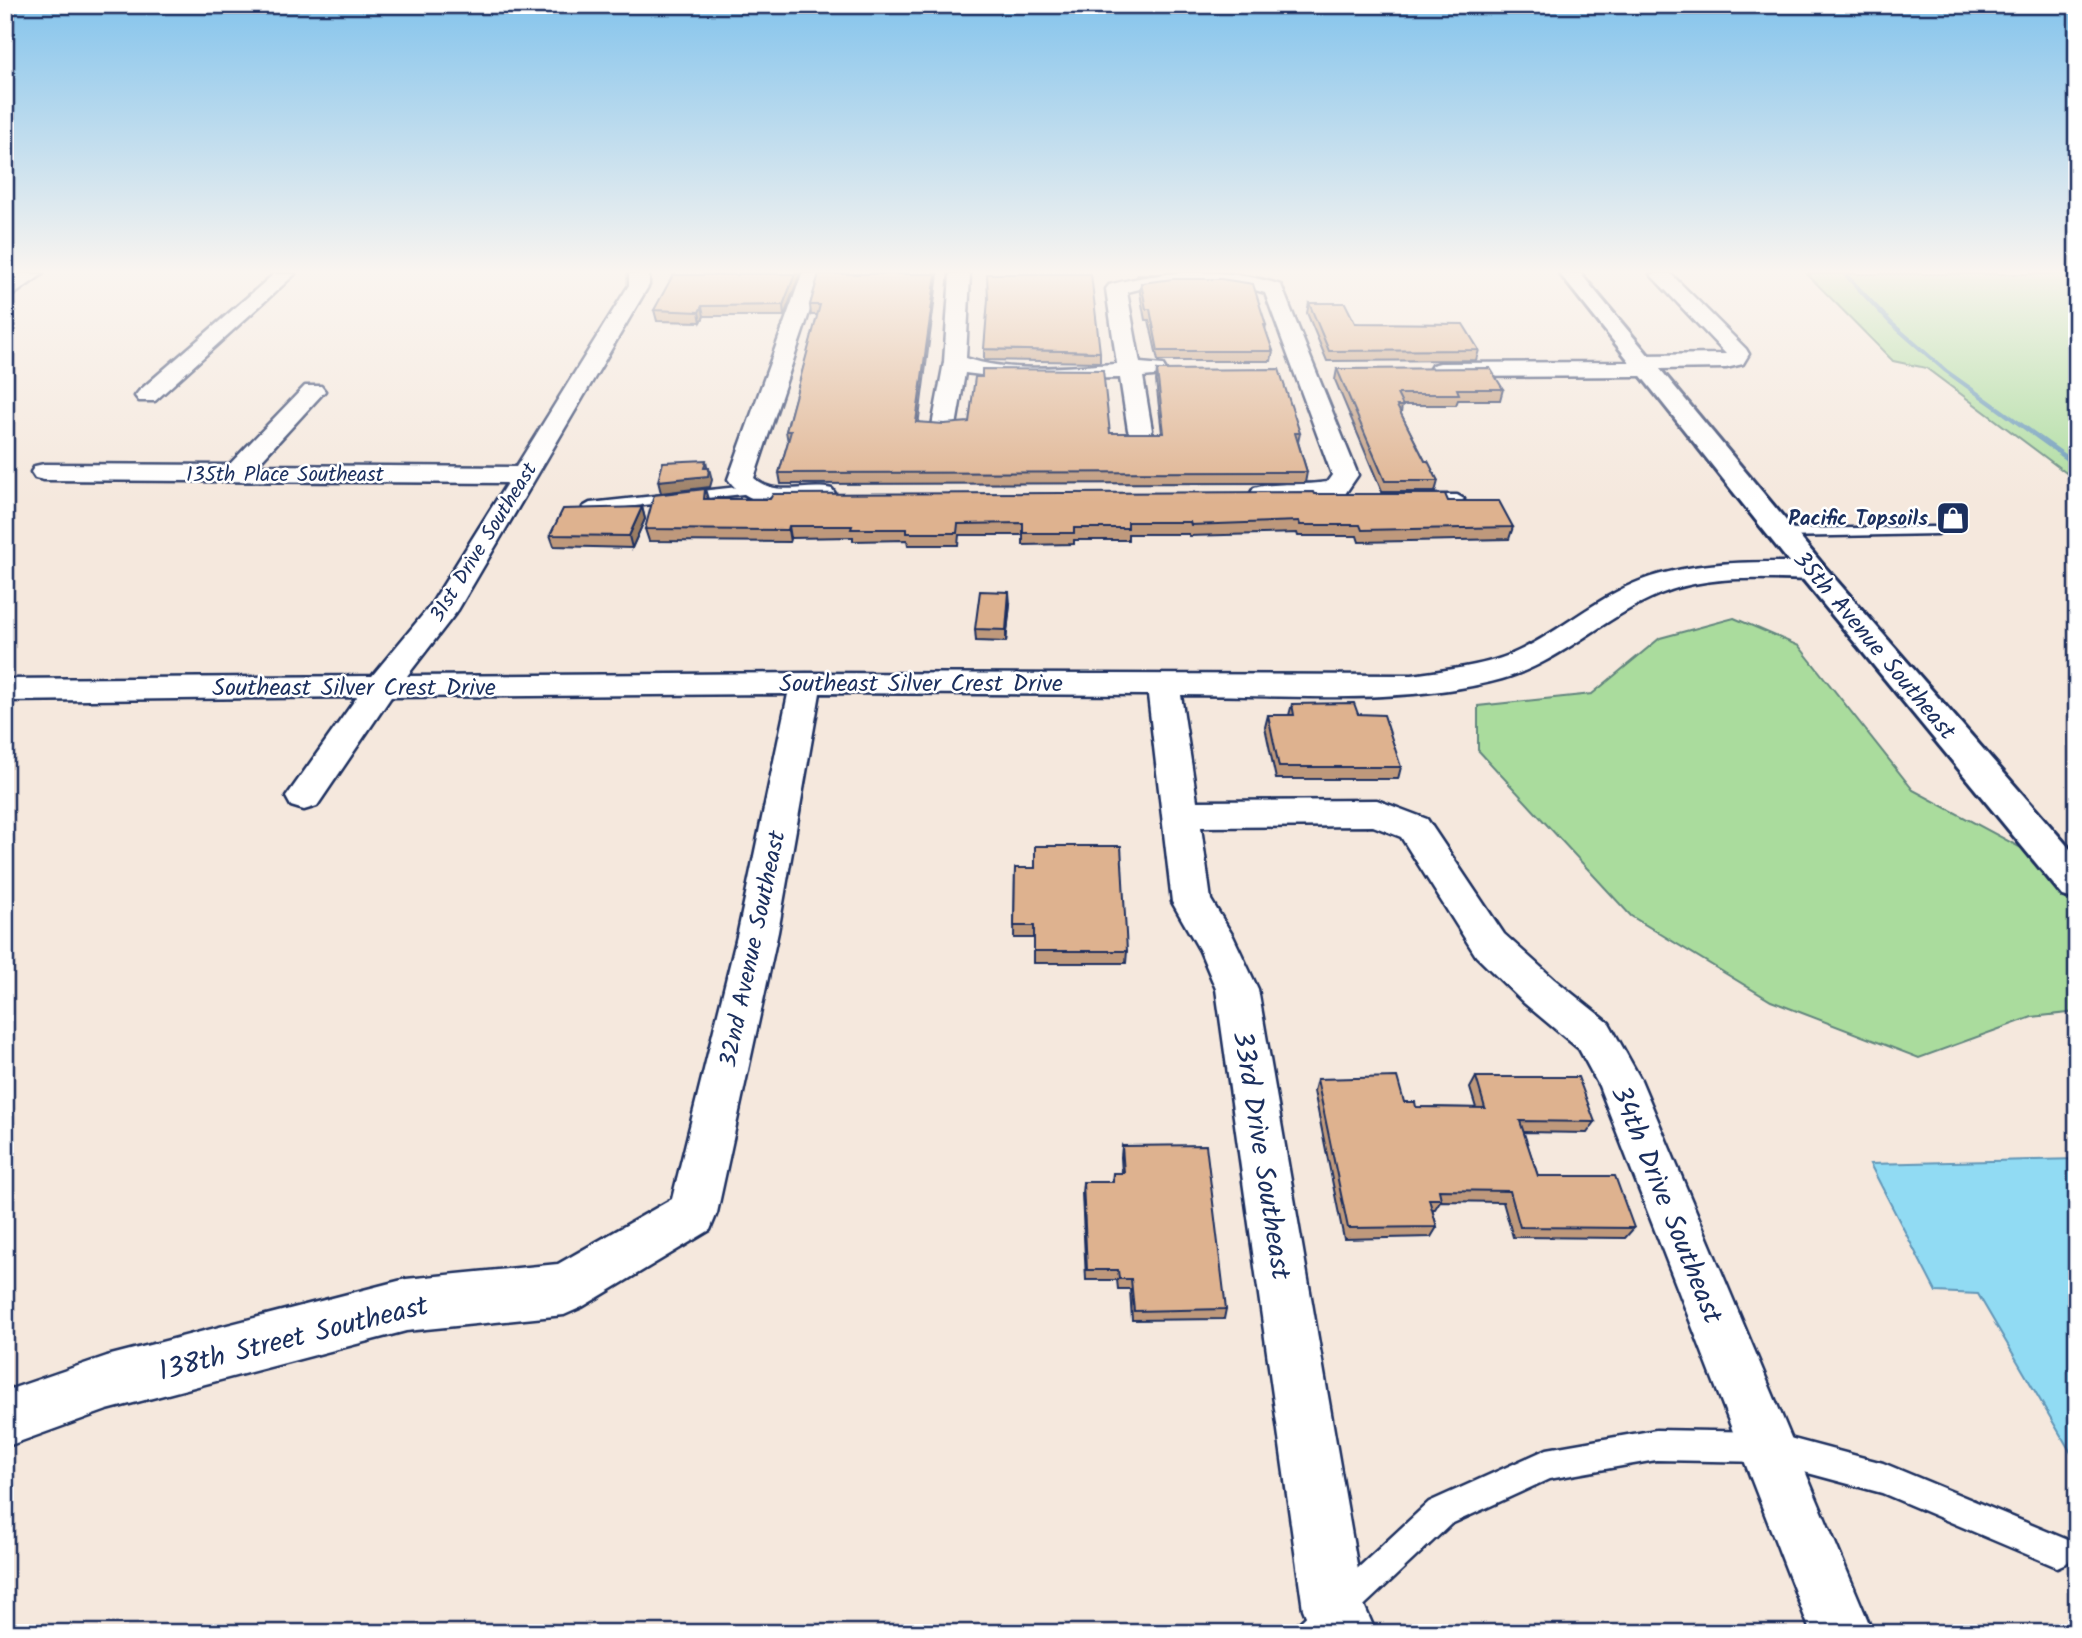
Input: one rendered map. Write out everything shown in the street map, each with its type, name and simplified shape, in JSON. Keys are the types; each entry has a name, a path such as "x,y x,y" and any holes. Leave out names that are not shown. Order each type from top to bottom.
{"street":[{"path":"147,396 199,350"},
{"name":"31st Drive Southeast","path":"304,797 381,687 443,610 600,350"},
{"path":"785,350 741,479 747,489 761,495 845,495"},
{"path":"944,426 956,350"},
{"path":"1127,350 1140,430"},
{"path":"1235,494 1304,494 1341,490 1345,475 1299,350"},
{"name":"35th Avenue Southeast","path":"1631,350 1812,571 2077,885"},
{"path":"1415,371 1643,366 1726,361 1735,359 1738,354 1735,350"},
{"path":"955,362 969,369 995,372 1171,370"},
{"path":"1280,371 1334,371"},
{"path":"236,473 313,391"},
{"name":"135th Place Southeast","path":"44,472 526,475"},
{"name":"Southeast Silver Crest Drive","path":"5,690 806,683 1412,685 1480,675 1535,655 1616,603 1667,582 1712,570 1812,571"},
{"name":"32nd Avenue Southeast","path":"693,1213 758,932 806,683"},
{"name":"33rd Drive Southeast","path":"1163,684 1192,902 1219,947 1237,989 1330,1625"},
{"name":"34th Drive Southeast","path":"1179,814 1377,813 1414,828 1490,945 1539,991 1594,1035 1619,1080 1842,1633"},
{"name":"138th Street Southeast","path":"5,1419 107,1382 406,1305 564,1289 693,1213"}],"lane":[{"path":"590,507 747,489"},
{"path":"1402,499 1457,499"},
{"path":"1781,533 1933,531"},
{"path":"1330,1625 1440,1513 1547,1464 1656,1445 1767,1447 1883,1478 2057,1551"}],"green space":[{"path":"1883,350 2077,350 2077,481 1926,368 1893,361"},
{"path":"1734,618 1799,646 1913,790 2077,878 2077,1012 2032,1017 1919,1058 1771,1001 1631,916 1478,750 1478,706 1592,694 1660,638"}],"water":[{"path":"2077,1159 2077,1463 1978,1294 1936,1292 1870,1164"}],"building":[{"path":"808,350 926,350 916,422 944,424 969,422 975,377 982,377 982,369 1103,370 1110,433 1164,433 1157,370 1279,369 1300,433 1295,433 1307,472 779,473 791,431 786,431"},
{"path":"1040,350 1100,350 1100,352"},
{"path":"1158,350 1273,351 1158,351"},
{"path":"1490,368 1503,389 1457,389 1459,394 1397,394 1403,406 1397,406 1438,481 1385,481 1337,369"},
{"path":"706,460 704,468 709,468 708,476 658,481 663,462"},
{"path":"705,489 704,499 770,499 773,494 1445,494 1448,501 1499,501 1513,527 1362,530 1360,525 1300,525 1299,521 1191,525 1190,522 1128,522 1128,528 1074,528 1074,533 1023,533 1023,523 958,524 957,533 907,533 907,529 851,529 852,526 789,526 788,530 645,529 654,495"},
{"path":"642,507 629,536 550,535 563,509"},
{"path":"980,591 1009,592 1006,630 975,629"},
{"path":"1354,703 1358,714 1384,715 1401,767 1279,767 1268,715 1294,715 1292,704"},
{"path":"1035,846 1121,846 1127,951 1034,951 1034,926 1014,926 1015,868 1035,868"},
{"path":"1397,1077 1404,1102 1415,1102 1416,1107 1485,1108 1476,1077 1578,1077 1595,1122 1520,1121 1538,1176 1615,1176 1634,1228 1520,1227 1510,1191 1439,1190 1441,1199 1429,1199 1437,1227 1348,1228 1317,1079"},
{"path":"1206,1145 1226,1309 1134,1311 1131,1279 1119,1279 1118,1270 1087,1270 1083,1182 1113,1182 1113,1173 1124,1173 1122,1146"}],"waterway":[{"path":"1922,350 1946,371 2077,466"}],"place":[{"name":"Pacific Topsoils","path":"1953,518"}]}
